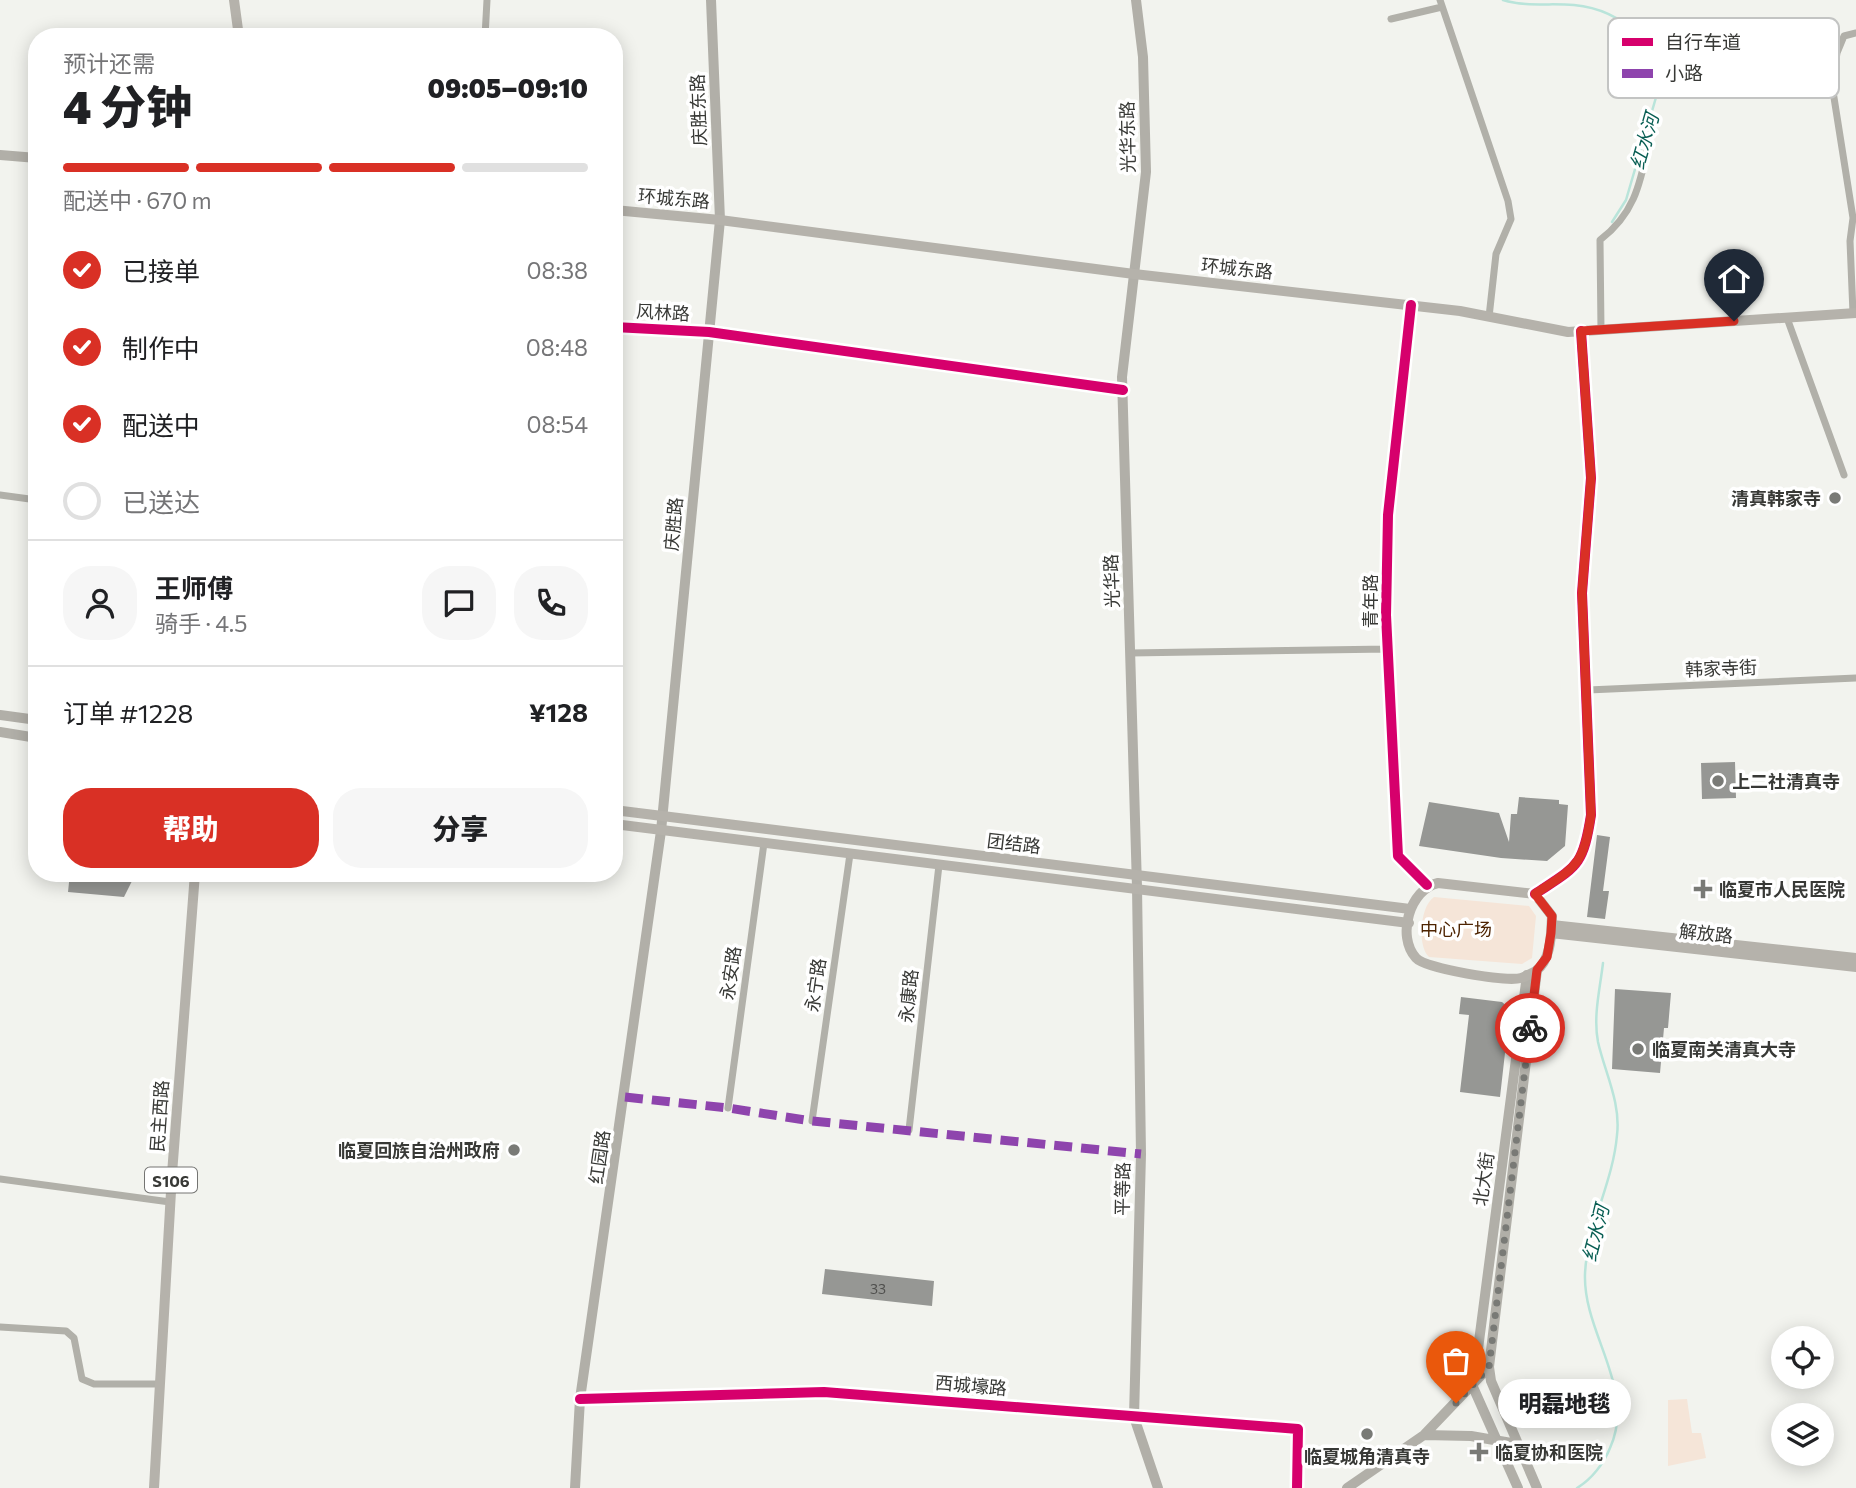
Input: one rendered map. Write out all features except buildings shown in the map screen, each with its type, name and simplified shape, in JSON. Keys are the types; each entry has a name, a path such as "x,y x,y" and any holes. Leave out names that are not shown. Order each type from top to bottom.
{"main road":[{"path":"233,0 238,28"},
{"name":"庆胜东路","path":"711,0 719,220"},
{"name":"光华东路","path":"1134,274 1146,172 1143,57 1136,0"},
{"path":"0,155 28,157"},
{"name":"环城东路","path":"623,211 719,220 1134,274 1411,305 1568,332 1854,313"},
{"name":"庆胜路","path":"661,831 719,220"},
{"name":"光华路","path":"1134,274 1123,390 1137,881"},
{"path":"0,715 28,719"},
{"path":"0,732 28,737"},
{"name":"团结路","path":"623,811 1137,881 1409,923"},
{"name":"团结路","path":"623,825 939,865 1137,881 1410,909"},
{"name":"红园路","path":"575,1488 580,1399 661,831"},
{"name":"平等路","path":"1137,881 1141,1154 1134,1417 1158,1488"},
{"name":"民主西路","path":"154,1488 170,1202 194,882"},
{"path":"1438,883 1535,894 1552,916 1547,957 1532,973 1519,979 1432,968 1415,957 1408,940 1410,909 1413,898 1427,885 1438,883"},
{"name":"解放路","path":"1551,929 1856,958"},
{"name":"解放路","path":"1551,929 1856,967"},
{"name":"北大街","path":"1489,1367 1532,973"},
{"name":"北大街","path":"1472,1387 1532,973"},
{"path":"1347,1488 1424,1435 1489,1367"},
{"path":"1489,1367 1491,1381 1536,1488"},
{"path":"1472,1387 1518,1488"},
{"path":"1424,1435 1471,1436 1498,1443 1517,1444"}],"street":[{"path":"485,28 486,0"},
{"path":"1391,19 1441,4 1490,145 1511,219 1496,254 1489,317"},
{"path":"1839,48 1844,36 1856,33"},
{"path":"1834,98 1853,218 1850,242 1854,313"},
{"path":"1601,330 1600,240 1624,220 1643,175 1648,146"},
{"name":"青年路","path":"1411,305 1388,515 1388,649 1398,856 1427,885"},
{"path":"1787,318 1844,475"},
{"name":"风林路","path":"623,327 709,332 1123,390"},
{"path":"1535,894 1579,864 1587,847 1591,815 1582,593 1591,478 1581,331"},
{"path":"0,495 28,499"},
{"path":"1130,653 1388,649"},
{"name":"韩家寺街","path":"1588,690 1856,678"},
{"name":"永安路","path":"728,1108 764,843"},
{"name":"永宁路","path":"812,1121 850,854"},
{"name":"永康路","path":"909,1130 939,865"},
{"path":"0,1179 170,1202"},
{"path":"0,1327 66,1331 74,1338 82,1379 94,1384 160,1384"},
{"name":"西城壕路","path":"580,1399 824,1392 1298,1429 1297,1488"}],"green space":[{"name":"中心广场","path":"1434,897 1529,906 1536,916 1532,958 1522,964 1429,957 1423,944 1422,926 1426,909"},
{"path":"1687,1399 1692,1433 1701,1433 1706,1458 1668,1466 1668,1400"}],"waterway":[{"name":"红水河","path":"1503,0 1574,5 1592,8 1615,18"},
{"name":"红水河","path":"1612,222 1626,200 1656,98"},
{"name":"红水河","path":"1577,1488 1592,1475 1604,1459 1617,1426 1613,1382 1592,1318 1585,1274 1590,1239 1615,1153 1618,1123 1615,1100 1598,1042 1596,1022 1603,963"}],"marked path":[{"path":"625,1097 728,1108 812,1121 1141,1154"}],"cycle path":[{"path":"1411,305 1388,515 1386,615 1398,856 1427,885"},
{"path":"623,327 709,332 1123,390"},
{"path":"1535,894 1576,863 1585,845 1591,815 1582,593 1591,478 1581,331"},
{"path":"580,1399 824,1392 1298,1429 1297,1488"}],"way so far":[{"path":"1456,1403 1489,1367 1530,1028"}],"place":[{"name":"清真韩家寺","path":"1835,498"},
{"name":"上二社清真寺","path":"1718,781"},
{"name":"临夏市人民医院","path":"1703,889"},
{"name":"临夏南关清真大寺","path":"1638,1049"},
{"name":"临夏回族自治州政府","path":"514,1150"},
{"name":"明磊地毯","path":"1456,1403"},
{"name":"临夏城角清真寺","path":"1367,1434"},
{"name":"临夏协和医院","path":"1479,1452"}],"route":[{"path":"1530,1028 1537,970 1547,957 1552,916 1535,894 1579,864 1587,847 1591,815 1582,593 1590,527 1591,478 1581,331 1734,321"}]}
